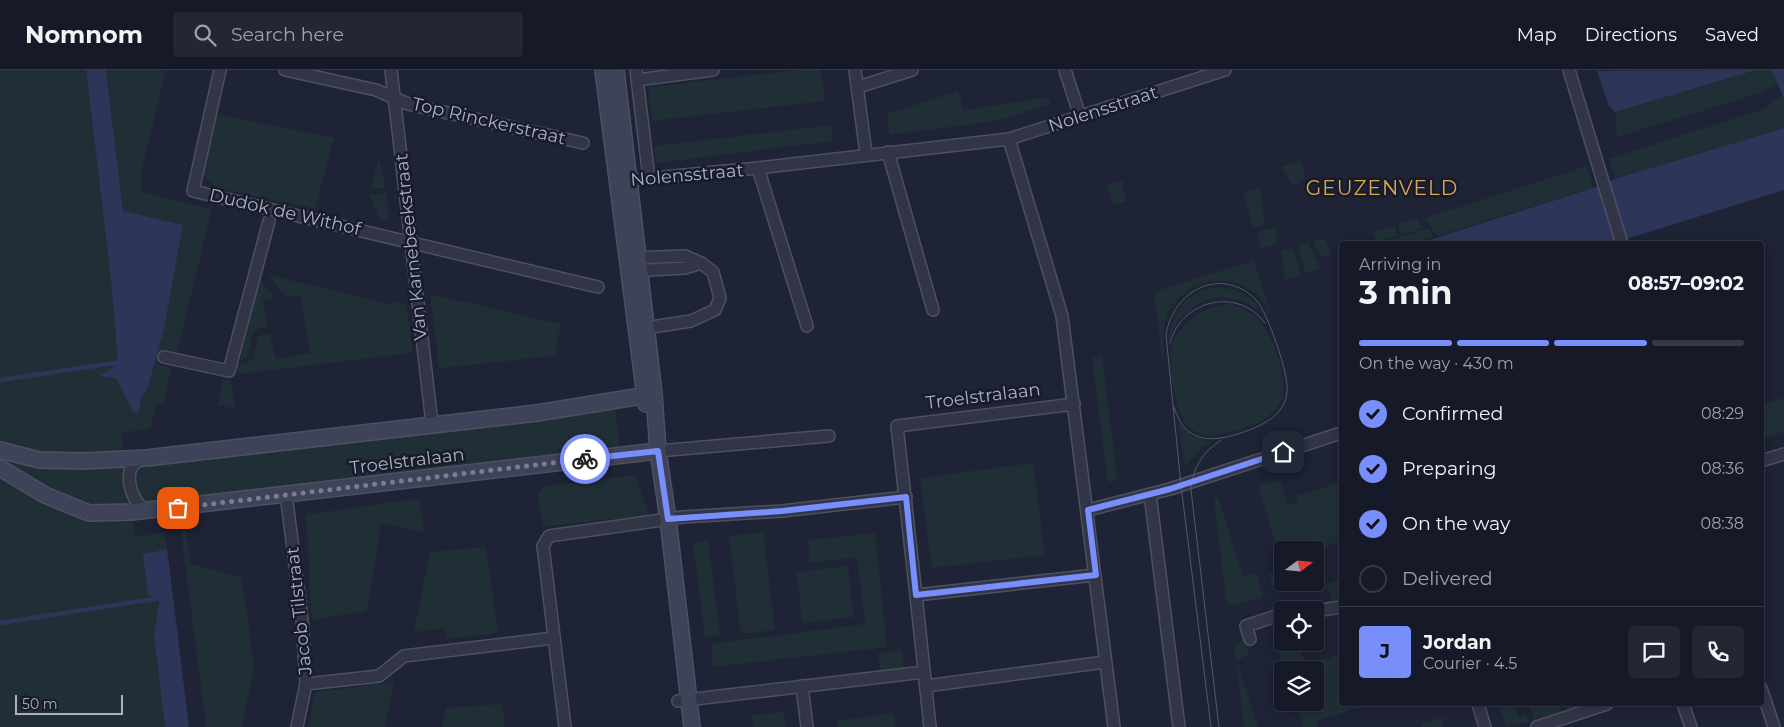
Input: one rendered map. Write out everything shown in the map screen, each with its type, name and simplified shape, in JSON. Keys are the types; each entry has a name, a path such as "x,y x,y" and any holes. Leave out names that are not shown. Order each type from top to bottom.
{"street":[{"name":"Dudok de Withof","path":"220,70 193,191 410,242"},
{"name":"Top Rinckerstraat","path":"285,70 376,90 395,99 583,143"},
{"name":"Van Karnebeekstraat","path":"391,70 432,424"},
{"path":"603,70 623,180"},
{"path":"616,70 623,180 640,329 668,519 683,701 692,727"},
{"path":"649,178 637,75 713,70"},
{"path":"855,70 866,154"},
{"path":"858,88 912,70"},
{"path":"1064,70 1080,116"},
{"name":"Nolensstraat","path":"623,180 758,168 1009,138 1225,70"},
{"path":"1568,70 1621,241"},
{"path":"1009,138 1062,316 1114,727"},
{"path":"888,152 933,310"},
{"name":"Nolensstraat","path":"758,168 807,326"},
{"name":"Dudok de Withof","path":"164,357 229,371 269,221"},
{"path":"410,242 598,287"},
{"path":"633,264 685,256 701,263 713,272 720,298 714,310 691,321 640,329"},
{"name":"Troelstralaan","path":"0,450 39,460 83,461 146,458 536,413 649,395"},
{"name":"Troelstralaan","path":"906,497 897,426 1074,404"},
{"path":"1088,510 1150,494 1339,433"},
{"name":"Troelstralaan","path":"0,468 45,495 89,513 154,511 658,451 829,436"},
{"path":"1764,461 1784,454"},
{"path":"146,458 135,462 131,468 130,478 133,497 137,505 154,511"},
{"name":"Jacob Tilstraat","path":"286,494 302,620 306,684 297,727"},
{"path":"1150,494 1178,727"},
{"path":"565,727 543,546 549,536 668,519 782,511 906,497 930,727"},
{"path":"916,595 1096,575"},
{"path":"1324,610 1339,607"},
{"path":"1250,639 1246,626 1274,617"},
{"path":"306,684 379,676 404,656 554,638"},
{"path":"926,686 1105,662"},
{"path":"683,701 924,672"},
{"path":"802,686 808,727"},
{"path":"1764,697 1774,727"},
{"path":"1479,706 1485,727"},
{"path":"1537,727 1601,706"},
{"path":"1684,706 1691,727"}],"shaded area":[{"path":"0,70 86,70 111,279 118,362 121,362 116,378 133,412 139,412 141,398 147,390 164,329 183,225 123,211 106,70 166,70 141,172 142,192 212,209 177,353 163,350 158,364 171,368 164,405 156,404 151,428 121,433 126,464 615,407 620,450 131,508 135,537 165,533 168,551 166,549 143,554 160,598 154,635 165,727 0,727"},
{"path":"796,70 821,70 825,101 652,121 648,87"},
{"path":"1756,70 1771,70 1777,85 1760,93 1617,137 1615,112"},
{"path":"958,91 964,110 1048,97 1051,104 996,121 889,135 887,114"},
{"path":"1784,96 1784,128 1615,179 1609,159 1766,108 1773,100"},
{"path":"216,114 334,138 315,209 214,187 203,174"},
{"path":"831,125 833,141 656,163 654,146"},
{"path":"379,155 385,188 371,188"},
{"path":"1301,161 1306,178 1295,185 1291,184 1282,167"},
{"path":"1587,166 1593,188 1437,236 1425,218"},
{"path":"1122,180 1126,202 1113,204 1106,185"},
{"path":"1260,188 1265,224 1253,227 1243,193"},
{"path":"387,193 389,221 379,218 369,195"},
{"path":"1417,218 1423,228 1401,235 1398,224"},
{"path":"1395,226 1398,236 1376,241 1373,232"},
{"path":"1275,228 1277,244 1261,249 1256,235 1266,229"},
{"path":"1429,228 1434,237 1422,241 1387,241"},
{"path":"1325,238 1331,254 1321,257 1313,242"},
{"path":"1308,243 1321,268 1306,274 1298,246"},
{"path":"1293,248 1301,275 1285,280 1281,251"},
{"path":"1254,260 1270,312 1256,294 1244,286 1232,282 1206,282 1194,287 1174,303 1167,315 1163,334 1163,366 1154,292"},
{"path":"268,275 391,304 392,301 406,305 413,353 238,374 237,366 253,360 258,336 270,334 276,359 310,353 300,296 286,296"},
{"path":"259,278 274,298 262,301 268,327 254,330 247,357 240,360"},
{"path":"1219,287 1233,290 1250,298 1263,314 1249,304 1235,299 1221,298 1208,300 1195,306 1184,315 1175,327 1168,342 1173,321 1183,304 1198,293"},
{"path":"430,294 561,324 555,356 439,368"},
{"path":"1229,304 1252,314 1259,320 1269,335 1281,367 1284,388 1283,396 1275,411 1259,422 1243,429 1209,437 1190,428 1182,417 1175,397 1170,353 1176,337 1187,322 1212,308"},
{"path":"1102,356 1117,479 1108,483 1092,358"},
{"path":"223,380 231,381 235,409 218,405"},
{"path":"1784,398 1784,432 1764,438 1764,403"},
{"path":"1178,421 1192,436 1211,442 1200,449 1185,467"},
{"path":"1033,463 1045,555 932,568 920,478"},
{"path":"635,475 649,515 543,527 538,495 544,486"},
{"path":"1280,480 1288,506 1298,502 1296,496 1339,483 1339,542 1324,547 1324,541 1275,541 1258,486"},
{"path":"1218,497 1243,577 1256,573 1263,596 1232,606 1228,605 1226,600 1214,499"},
{"path":"419,498 425,533 381,523 367,611 312,620 306,515"},
{"path":"186,530 191,564 242,577 254,668 242,727 206,727 181,531"},
{"path":"763,532 775,630 741,634 729,536"},
{"path":"875,533 887,647 713,667 711,644 865,624 857,557 810,563 808,540"},
{"path":"708,541 720,635 705,637 693,543"},
{"path":"486,547 498,633 446,639 444,628 414,632 430,552"},
{"path":"848,566 854,617 802,623 797,572"},
{"path":"1274,572 1274,587 1273,587 1269,574"},
{"path":"1339,580 1339,599 1332,601 1326,584"},
{"path":"1244,641 1249,655 1236,660 1258,727 1244,727 1234,644"},
{"path":"902,650 904,667 880,670 878,653"},
{"path":"1282,651 1301,651 1305,661 1282,661 1279,652"},
{"path":"1339,655 1339,706 1364,706 1317,721 1318,727 1303,727 1298,711 1324,711 1324,661 1319,661"},
{"path":"394,682 385,727 308,727 315,692"},
{"path":"502,704 505,727 442,727 446,708"},
{"path":"1499,706 1518,706 1515,707 1518,717 1526,714 1529,722 1506,727"},
{"path":"1530,706 1560,706 1561,712 1534,721"},
{"path":"1565,706 1586,706 1567,712"},
{"path":"784,712 786,727 753,727 752,715"},
{"path":"893,713 895,727 837,727 837,721"},
{"path":"1441,718 1444,727 1422,727 1421,724"}],"water":[{"path":"86,70 106,70 123,211 183,225 164,329 147,390 141,398 139,412 133,412 116,378 100,376 120,363 118,362 111,279"},
{"path":"1756,70 1615,112 1609,106 1597,71"},
{"path":"1771,70 1784,70 1784,98"},
{"path":"1784,128 1784,190 1620,241 1426,241 1593,188 1615,179"},
{"path":"167,549 189,727 165,727 154,635 160,598 148,595 143,554"}],"waterway":[{"path":"0,380 121,362"},
{"path":"0,623 160,598"}],"tram line":[{"path":"1174,407 1185,428 1192,434 1209,439 1230,436 1258,426 1273,417 1284,404 1287,395 1286,377 1276,341 1261,307 1256,300 1243,290 1229,284 1214,284 1201,288 1189,295 1178,306 1170,319 1166,335 1181,485 1211,727"},
{"path":"1170,343 1176,328 1186,317 1198,308 1212,303 1240,304 1254,311 1265,323"},
{"path":"1219,727 1191,490 1194,474 1200,461 1221,440"}],"way so far":[{"path":"178,508 585,459"}],"district":[{"name":"GEUZENVELD","path":"1382,188"}],"route":[{"path":"585,459 658,451 668,519 782,511 906,497 916,595 1096,575 1088,510 1170,489 1283,452"}]}
